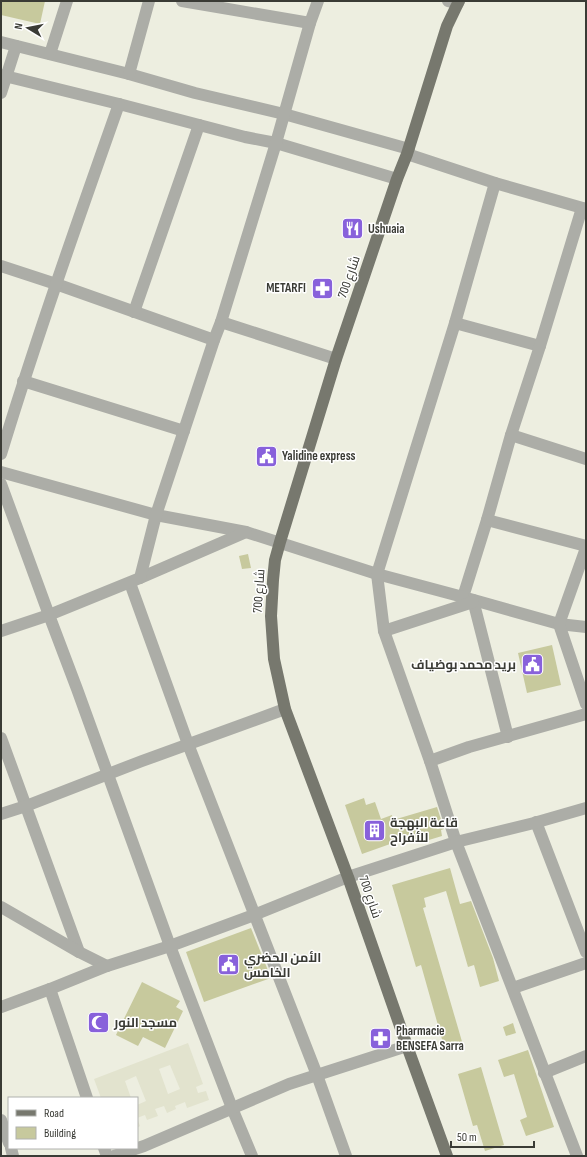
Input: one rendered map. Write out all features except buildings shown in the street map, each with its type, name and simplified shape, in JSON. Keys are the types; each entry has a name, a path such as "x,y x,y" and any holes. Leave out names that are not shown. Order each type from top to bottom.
{"main road":[{"name":"شارع 700","path":"447,1156 348,877 285,709 274,658 271,616 273,580 280,542 336,359 397,179 408,151 454,1"}],"street":[{"path":"50,54 67,1"},
{"path":"129,74 149,1"},
{"path":"182,1 310,23"},
{"path":"318,1 310,23 276,143 221,322 135,580 188,744 346,1156"},
{"path":"1,42 129,74 195,93 284,114 408,151 495,184 584,208 511,435 487,520 469,600 508,737"},
{"path":"1,93 4,75 16,46"},
{"path":"4,75 245,137 276,143 397,179"},
{"path":"1,454 23,381 119,104"},
{"path":"134,312 199,125"},
{"path":"495,184 455,322 377,574 384,631 430,761 456,842 513,988 544,1073 580,1152"},
{"path":"1,266 214,340"},
{"path":"221,322 336,359"},
{"path":"455,322 540,346"},
{"path":"23,381 184,431"},
{"path":"511,435 586,459"},
{"path":"1,472 156,515 246,532 377,574 469,600 559,624 586,627"},
{"path":"1,484 170,946 252,1156"},
{"path":"487,520 586,547 559,624 586,704"},
{"path":"1,632 49,615 135,580 246,532"},
{"path":"384,631 469,600"},
{"path":"1,814 285,709"},
{"path":"430,761 470,747 586,714"},
{"path":"1,738 79,952"},
{"path":"1,1007 107,966 170,946 254,915 348,877 456,842 586,808"},
{"path":"536,822 586,952"},
{"path":"1,907 79,952 107,966"},
{"path":"513,988 586,963"},
{"path":"50,989 87,1097"},
{"path":"114,1156 146,1151 232,1108 289,1084 407,1046"},
{"path":"544,1073 586,1056"},
{"path":"1,1120 8,1140"}],"shaded area":[{"path":"188,1043 203,1084 196,1087 198,1093 206,1091 209,1100 187,1108 185,1102 175,1106 176,1109 167,1113 164,1106 155,1109 158,1116 147,1120 145,1115 138,1118 138,1105 146,1101 136,1076 125,1081 131,1097 101,1097 94,1079","holes":["170,1065 180,1089 168,1094 159,1069"]}],"place":[{"name":"Ushuaia","path":"352,229"},
{"name":"METARFI","path":"322,288"},
{"name":"Yalidine express","path":"267,456"},
{"name":"بريد محمد بوضياف","path":"532,665"},
{"name":"قاعة البهجة للأفراح","path":"375,830"},
{"name":"الأمن الحضري الخامس","path":"228,965"},
{"name":"مسجد النور","path":"98,1023"},
{"name":"Pharmacie BENSEFA Sarra","path":"380,1038"}]}
